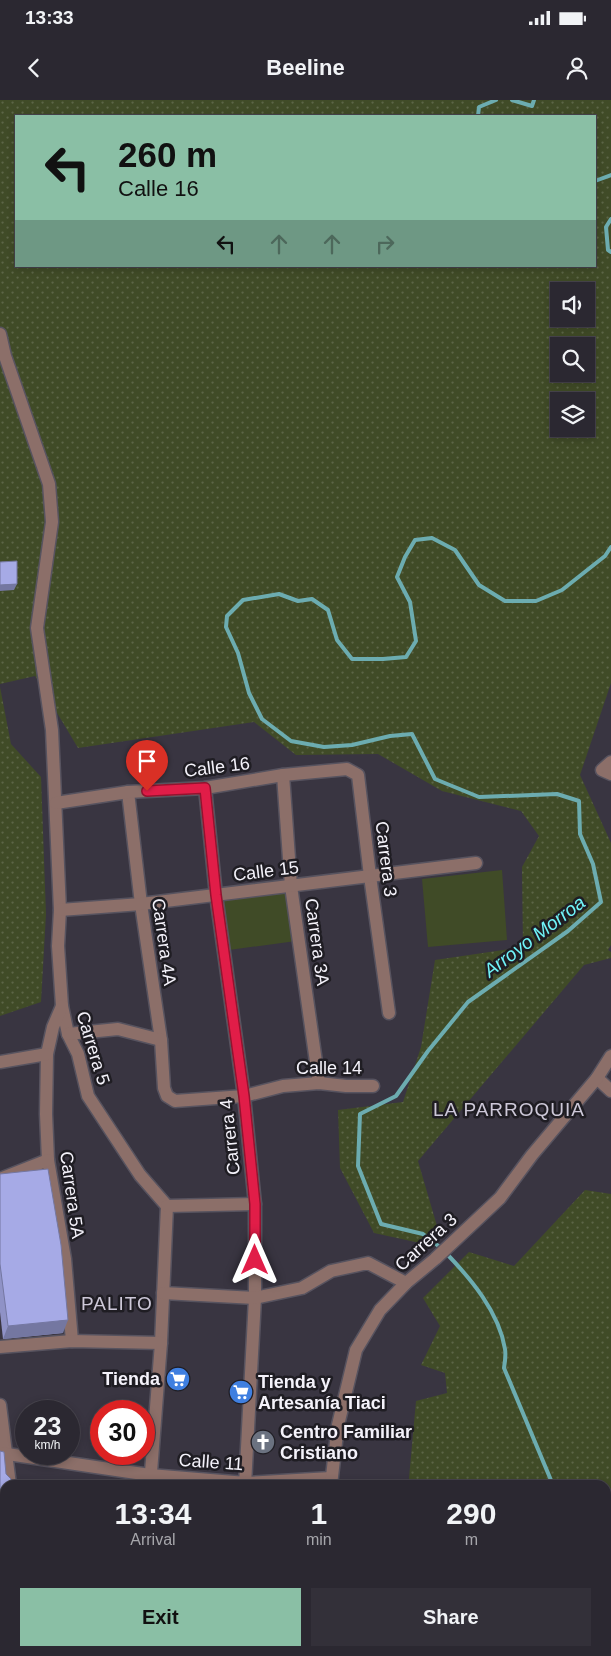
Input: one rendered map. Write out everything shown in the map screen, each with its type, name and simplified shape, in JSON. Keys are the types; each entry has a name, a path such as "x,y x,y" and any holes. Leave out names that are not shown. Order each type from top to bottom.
{"street":[{"name":"Carrera 5","path":"0,334 5,356 49,484 52,522 37,628 52,730 60,910 58,946 62,1006 68,1034 78,1054 88,1096 140,1175 167,1206"},
{"path":"611,762 602,770 611,774"},
{"name":"Calle 16","path":"56,803 128,792 205,788 282,775 347,769 353,771"},
{"name":"Carrera 3","path":"353,771 358,774 370,876 390,1013"},
{"name":"Carrera 3A","path":"282,775 291,886 319,1083"},
{"name":"Carrera 4","path":"205,788 216,895 244,1096 255,1204 255,1298 246,1480"},
{"name":"Carrera 4A","path":"128,792 141,904 161,1040 164,1088 167,1096"},
{"name":"Calle 15","path":"60,910 141,904 476,863"},
{"name":"Carrera 5A","path":"62,1006 53,1027 47,1054 46,1114 48,1160 65,1259 72,1341"},
{"path":"68,1034 118,1029 161,1040"},
{"path":"0,1062 47,1054"},
{"name":"Carrera 3","path":"331,1480 338,1425 356,1350 380,1310 406,1283 435,1259 500,1198 532,1155 597,1078 611,1056"},
{"path":"597,1078 611,1091"},
{"name":"Calle 14","path":"167,1096 175,1102 244,1096 284,1086 319,1083 373,1086"},
{"path":"0,1179 48,1160"},
{"path":"150,1480 161,1343 167,1206 255,1204"},
{"path":"163,1293 255,1298 302,1288 331,1271 368,1262 406,1283"},
{"path":"0,1347 72,1341 161,1343"},
{"path":"0,1405 3,1453 9,1480"},
{"name":"Calle 11","path":"3,1453 150,1480"}],"green space":[{"path":"0,100 611,100 611,683 580,775 611,843 611,945 608,950 611,952 611,958 584,965 418,1161 437,1226 420,1243 374,1233 340,1168 338,1110 403,1102 421,1047 435,960 523,947 522,867 539,836 521,811 442,791 378,754 296,755 254,722 78,748 35,676 0,684"},
{"path":"0,687 11,744 41,777 46,914 41,1002 0,1016"},
{"path":"502,870 507,940 428,947 422,879"},
{"path":"290,892 296,941 229,950 222,900"},
{"path":"585,1190 611,1194 611,1480 409,1480 416,1401 447,1393 445,1373 421,1365 440,1326 423,1298 469,1252 514,1266"}],"building":[{"path":"17,561 17,584 0,585 0,562"},
{"path":"48,1169 61,1245 68,1320 8,1326 0,1264 0,1174"},
{"path":"0,1451 4,1452 6,1474 11,1480 0,1480"}],"waterway":[{"path":"478,115 479,107 496,100"},
{"path":"512,100 532,106 534,100"},
{"path":"596,181 611,175"},
{"path":"611,219 606,227 608,250 611,252"},
{"name":"Arroyo Morroa","path":"441,1248 423,1234 381,1224 358,1166 360,1114 396,1096 428,1051 468,1002 568,931 601,902 593,864 580,834 579,801 557,794 479,797 435,779 412,734 390,736 352,745 324,747 291,741 262,719 249,693 238,653 226,627 227,616 243,600 279,594 298,601 312,599 328,610 337,640 352,659 406,657 416,641 410,602 397,577 405,557 415,540 432,538 455,550 479,585 505,601 536,601 562,590 605,556 611,547"},
{"name":"Arroyo Morroa","path":"446,1253 483,1297 497,1322 505,1349 504,1368 551,1480"}],"place":[{"name":"Tienda","path":"178,1379"},
{"name":"Tienda y Artesanía Tiaci","path":"241,1392"},
{"name":"Centro Familiar Cristiano","path":"263,1442"}],"district":[{"name":"LA PARROQUIA","path":"509,1109"},
{"name":"PALITO","path":"117,1303"}],"route":[{"path":"147,791 205,788 216,895 244,1096 255,1204 255,1260"}]}
